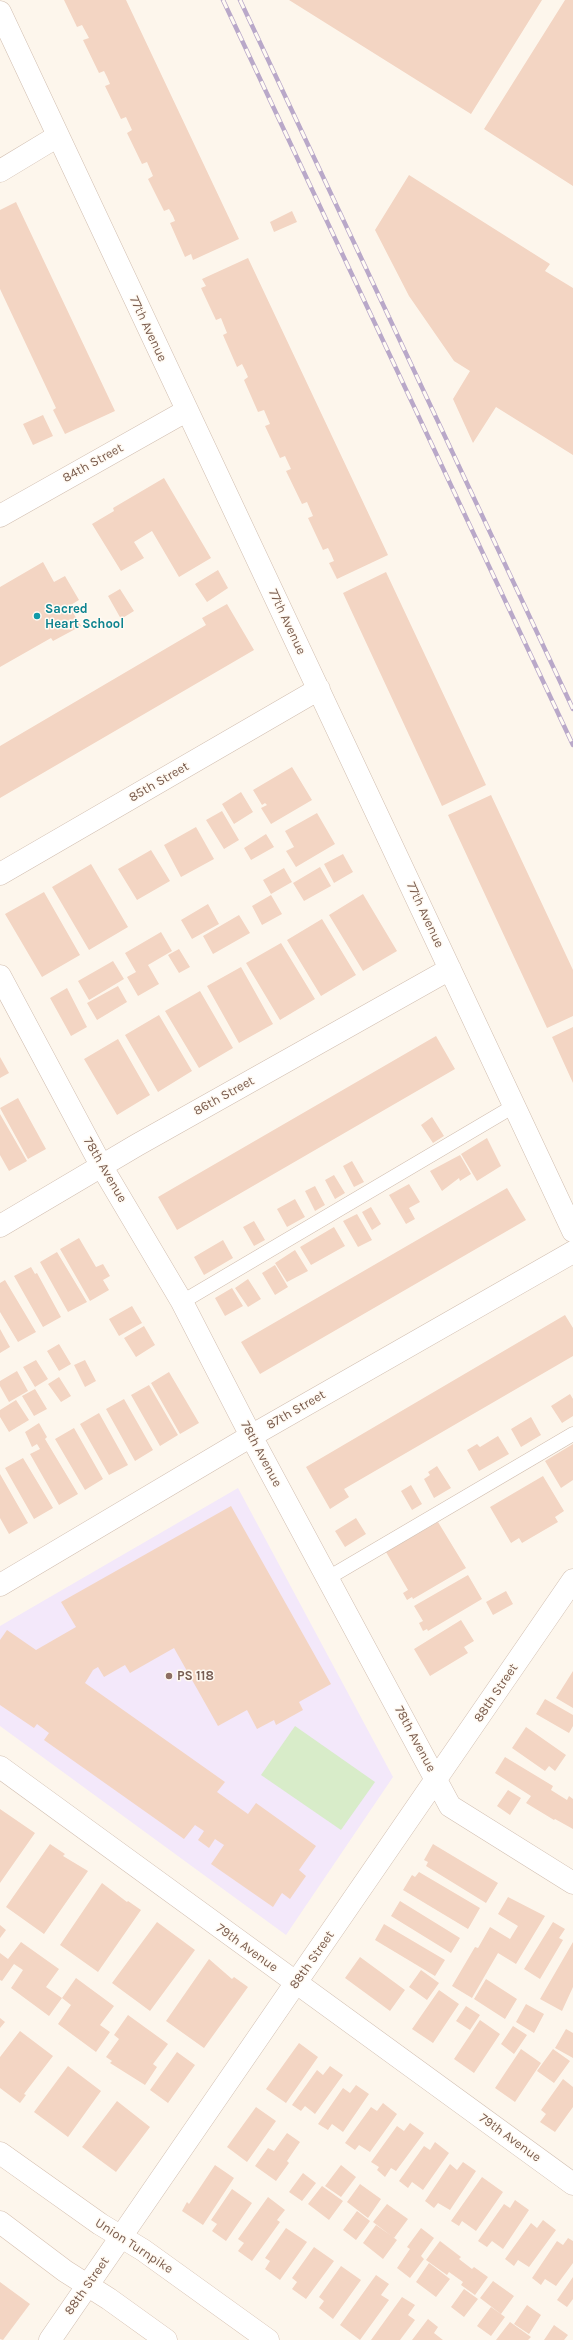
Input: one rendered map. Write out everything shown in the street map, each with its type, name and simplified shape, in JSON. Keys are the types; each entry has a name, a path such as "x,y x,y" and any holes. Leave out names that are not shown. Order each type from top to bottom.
{"street":[{"name":"77th Avenue","path":"0,12 186,411 319,689 573,1231"},
{"path":"0,171 58,136"},
{"name":"84th Street","path":"0,516 186,411"},
{"name":"85th Street","path":"0,874 319,689"},
{"name":"86th Street","path":"0,1226 102,1167 136,1145 450,969"},
{"name":"78th Avenue","path":"0,976 102,1167 182,1302 251,1436 450,1806 456,1812 573,1883"},
{"name":"87th Street","path":"0,1585 251,1436 573,1252"},
{"name":"88th Street","path":"50,2340 573,1580"},
{"name":"79th Avenue","path":"0,1767 573,2184"},
{"name":"Union Turnpike","path":"0,2153 100,2224 122,2236 268,2340"},
{"path":"0,2222 65,2271 88,2285 166,2340"}],"lane":[{"path":"182,1302 514,1106"},
{"path":"328,1578 573,1434"}],"shaded area":[{"name":"PS 118","path":"238,1488 393,1777 286,1935 0,1726 0,1626"}],"green space":[{"path":"295,1726 375,1782 341,1830 261,1775"}],"building":[{"path":"64,0 126,0 239,239 193,260 191,254 185,257 170,223 175,221 173,216 169,209 164,211 148,179 153,176 147,162 142,164 127,133 132,130 126,117 121,119 105,86 110,84 107,77 104,71 99,73 83,40 89,38 82,25 77,27"},
{"path":"289,0 542,0 471,114"},
{"path":"565,0 573,0 573,186 484,129"},
{"path":"409,175 550,264 545,271 573,288 573,455 496,407 473,443 453,399 470,371 454,361 409,296 375,230"},
{"path":"16,202 115,411 65,434 53,410 56,408 0,289 0,210"},
{"path":"292,211 297,222 274,232 270,222"},
{"path":"248,258 388,555 337,579 329,563 334,561 331,554 328,548 323,550 308,518 313,516 307,502 302,504 286,471 291,469 285,456 280,458 265,426 270,424 264,410 258,412 244,380 248,377 245,370 242,364 237,367 223,335 227,333 221,318 216,320 201,288 206,286 202,279"},
{"path":"43,415 53,436 33,445 23,424"},
{"path":"164,478 211,558 179,577 152,531 134,542 144,558 121,571 92,524 114,511 113,508"},
{"name":"Sacred Heart School","path":"43,562 54,582 65,576 79,600 69,606 81,626 53,641 51,638 0,667 0,587"},
{"path":"218,570 228,588 207,602 195,584"},
{"path":"386,572 486,785 442,806 343,593"},
{"path":"120,589 134,611 121,619 108,596"},
{"path":"227,604 254,650 0,798 0,746 206,625 202,618"},
{"path":"292,767 312,800 271,824 261,808 267,805 265,803 262,805 253,790"},
{"path":"241,792 253,812 234,824 222,804"},
{"path":"491,795 573,970 573,1016 547,1028 448,815"},
{"path":"222,811 239,840 224,849 206,820"},
{"path":"317,813 335,844 296,867 286,851 294,847 285,831"},
{"path":"196,827 214,859 181,877 164,845"},
{"path":"266,834 274,847 251,860 244,848"},
{"path":"151,850 170,881 137,900 118,869"},
{"path":"343,854 353,872 334,883 324,864"},
{"path":"91,864 128,927 89,950 52,887"},
{"path":"320,867 331,886 304,901 293,883"},
{"path":"284,868 292,882 271,894 263,880"},
{"path":"44,892 80,955 42,977 5,914"},
{"path":"363,894 397,951 363,971 329,915"},
{"path":"271,895 282,914 262,925 252,906"},
{"path":"208,904 219,924 192,939 181,920"},
{"path":"239,915 250,933 213,954 203,936"},
{"path":"322,919 356,975 321,996 287,940"},
{"path":"161,932 172,951 148,965 159,984 138,996 127,977 136,972 125,953"},
{"path":"281,943 315,999 280,1020 246,963"},
{"path":"179,949 190,967 179,973 168,955"},
{"path":"113,961 124,979 89,1000 78,981"},
{"path":"241,967 273,1024 239,1043 207,986"},
{"path":"118,986 127,1002 97,1020 87,1003"},
{"path":"67,988 87,1027 71,1036 50,998"},
{"path":"200,991 233,1048 199,1068 165,1011"},
{"path":"159,1015 192,1071 158,1092 125,1035"},
{"path":"573,1027 573,1083 552,1037"},
{"path":"436,1036 455,1069 177,1230 158,1197"},
{"path":"118,1039 150,1095 117,1115 84,1059"},
{"path":"0,1057 9,1073 0,1078"},
{"path":"18,1098 46,1149 28,1159 0,1108"},
{"path":"0,1114 27,1161 9,1171 0,1155"},
{"path":"432,1117 444,1136 433,1143 421,1125"},
{"path":"487,1138 501,1166 477,1181 461,1154"},
{"path":"460,1155 471,1174 460,1181 459,1178 442,1191 430,1171"},
{"path":"352,1161 364,1182 354,1187 343,1166"},
{"path":"334,1175 345,1193 335,1199 325,1180"},
{"path":"409,1184 420,1202 409,1208 415,1219 406,1224 389,1195"},
{"path":"315,1186 325,1205 315,1211 305,1191"},
{"path":"507,1188 526,1220 260,1374 241,1342"},
{"path":"295,1199 305,1217 287,1227 277,1209"},
{"path":"371,1207 381,1224 372,1230 362,1212"},
{"path":"357,1214 372,1240 358,1247 343,1221"},
{"path":"254,1221 265,1240 254,1246 243,1227"},
{"path":"334,1227 345,1246 311,1265 300,1247"},
{"path":"79,1238 96,1267 103,1264 110,1276 103,1280 109,1290 90,1301 60,1249"},
{"path":"223,1240 233,1258 204,1275 194,1257"},
{"path":"295,1250 308,1271 287,1282 275,1263"},
{"path":"57,1252 87,1302 68,1312 40,1262"},
{"path":"275,1265 288,1287 275,1295 262,1273"},
{"path":"31,1267 35,1274 37,1273 61,1317 43,1327 14,1276"},
{"path":"248,1279 261,1299 248,1307 235,1288"},
{"path":"5,1280 36,1332 18,1342 0,1312 0,1283"},
{"path":"232,1288 243,1306 225,1316 215,1298"},
{"path":"132,1306 142,1323 119,1336 109,1319"},
{"path":"565,1315 573,1328 573,1356 344,1489 349,1497 330,1509 306,1467"},
{"path":"144,1326 155,1345 136,1357 124,1338"},
{"path":"0,1329 10,1347 0,1353"},
{"path":"59,1344 71,1364 59,1371 47,1351"},
{"path":"36,1360 48,1379 35,1387 23,1367"},
{"path":"85,1360 96,1381 85,1387 74,1365"},
{"path":"17,1371 28,1391 9,1402 0,1386 0,1381"},
{"path":"169,1372 199,1423 180,1434 151,1383"},
{"path":"59,1377 71,1396 61,1402 48,1384"},
{"path":"149,1385 178,1435 160,1446 131,1395"},
{"path":"35,1389 47,1409 34,1416 22,1396"},
{"path":"570,1394 573,1399 573,1416 562,1423 551,1406"},
{"path":"124,1399 153,1450 135,1461 106,1409"},
{"path":"16,1400 29,1420 9,1432 0,1417 0,1410"},
{"path":"99,1413 128,1465 109,1475 80,1424"},
{"path":"531,1417 541,1435 521,1447 511,1429"},
{"path":"39,1423 47,1437 45,1439 78,1494 59,1505 30,1454 40,1449 37,1444 32,1447 25,1432"},
{"path":"74,1428 103,1479 85,1490 55,1439"},
{"path":"498,1436 509,1454 479,1471 467,1450 477,1444 480,1447"},
{"path":"573,1444 573,1480 561,1488 545,1461"},
{"path":"23,1458 53,1508 34,1519 5,1468"},
{"path":"437,1466 451,1488 434,1498 424,1479 430,1475 428,1472"},
{"path":"0,1474 28,1523 9,1534 0,1518"},
{"path":"543,1476 564,1511 555,1517 558,1522 522,1543 519,1538 511,1543 490,1507"},
{"path":"411,1485 422,1504 412,1510 401,1491"},
{"path":"231,1506 331,1684 299,1702 303,1710 276,1725 274,1720 257,1729 247,1710 218,1726 174,1648 130,1673 125,1665 104,1677 98,1667 93,1670 85,1683 225,1782 217,1792 248,1814 256,1803 316,1846 299,1870 306,1876 290,1899 282,1893 273,1907 211,1864 224,1845 215,1839 209,1848 198,1840 204,1831 195,1825 184,1839 44,1740 49,1733 37,1724 34,1728 0,1705 0,1640 7,1630 36,1650 76,1627 61,1602"},
{"path":"356,1518 366,1534 345,1547 335,1531"},
{"path":"438,1522 466,1568 413,1599 412,1597 407,1600 403,1593 408,1590 386,1552"},
{"path":"468,1575 482,1599 428,1631 427,1629 423,1631 419,1623 423,1621 414,1606"},
{"path":"506,1591 513,1604 493,1615 486,1602"},
{"path":"461,1620 474,1641 464,1647 468,1653 430,1676 414,1649"},
{"path":"573,1671 573,1708 556,1698"},
{"path":"545,1699 573,1715 573,1726 569,1733 536,1714"},
{"path":"526,1727 566,1755 555,1771 549,1766 545,1771 512,1748"},
{"path":"505,1757 553,1786 551,1790 567,1800 569,1796 573,1799 573,1829 555,1819 554,1820 526,1803 531,1796 495,1773"},
{"path":"508,1790 521,1798 510,1815 497,1806"},
{"path":"0,1809 35,1833 0,1883"},
{"path":"50,1844 65,1854 63,1856 88,1871 44,1934 6,1907"},
{"path":"433,1844 498,1883 486,1903 426,1866 428,1862 424,1860"},
{"path":"419,1872 480,1908 468,1929 403,1890 412,1875 415,1877"},
{"path":"102,1883 127,1902 128,1901 141,1910 98,1972 60,1945"},
{"path":"508,1897 545,1916 516,1964 498,1953 472,1998 452,1986 475,1947 478,1948 490,1927 510,1939 518,1926 498,1914"},
{"path":"400,1901 460,1938 451,1953 391,1916"},
{"path":"157,1922 195,1950 150,2011 112,1983"},
{"path":"553,1922 565,1929 559,1938 563,1940 540,1979 524,1969"},
{"path":"384,1924 445,1960 435,1976 375,1940"},
{"path":"0,1925 6,1930 0,1938"},
{"path":"21,1942 59,1969 46,1987 62,1998 49,2016 11,1988 23,1970 14,1964 2,1981 0,1980 0,1953 8,1959"},
{"path":"573,1942 573,1987 562,2011 540,1999"},
{"path":"360,1957 405,1990 390,2011 345,1978"},
{"path":"209,1959 232,1979 234,1977 248,1987 204,2048 166,2021"},
{"path":"421,1970 439,1983 427,2000 409,1987"},
{"path":"76,1978 114,2006 100,2025 110,2032 96,2052 58,2024 71,2005 62,1998"},
{"path":"486,1979 517,1999 505,2019 474,1999"},
{"path":"439,1990 459,2004 433,2043 412,2029"},
{"path":"526,2004 544,2014 534,2033 516,2022"},
{"path":"466,2006 480,2015 470,2030 456,2021"},
{"path":"128,2015 168,2044 153,2064 157,2067 145,2085 110,2063 112,2061 106,2057 119,2039 114,2035"},
{"path":"0,2018 5,2022 0,2028"},
{"path":"480,2020 500,2034 474,2073 454,2059"},
{"path":"513,2026 527,2035 514,2054 501,2044"},
{"path":"566,2029 573,2033 573,2058 555,2048"},
{"path":"20,2031 53,2056 24,2094 26,2095 20,2103 0,2088 0,2057"},
{"path":"299,2043 318,2057 286,2103 266,2089"},
{"path":"521,2049 541,2063 515,2102 495,2088"},
{"path":"553,2049 570,2061 554,2083 537,2071"},
{"path":"177,2052 195,2065 168,2103 150,2090"},
{"path":"68,2066 101,2091 68,2137 34,2112"},
{"path":"330,2066 343,2075 315,2114 305,2106 301,2111 292,2105 317,2070 323,2075"},
{"path":"563,2079 573,2087 573,2107 555,2132 540,2122 546,2114 541,2110"},
{"path":"356,2085 369,2094 343,2132 332,2124 328,2130 318,2124 343,2088 350,2093"},
{"path":"117,2101 150,2127 116,2172 82,2147"},
{"path":"383,2103 397,2114 370,2152 359,2145 355,2150 345,2143 371,2107 377,2111"},
{"path":"256,2107 276,2121 247,2162 227,2147"},
{"path":"410,2123 424,2133 396,2171 391,2168 385,2177 377,2170 379,2167 371,2162 397,2126 404,2131"},
{"path":"287,2133 300,2142 287,2161 289,2163 276,2181 255,2166 268,2148 274,2151"},
{"path":"435,2142 449,2153 423,2190 412,2182 408,2188 399,2181 424,2146 430,2150"},
{"path":"463,2162 476,2171 450,2210 438,2203 434,2208 425,2201 450,2164 457,2170"},
{"path":"215,2165 234,2178 203,2225 182,2211 187,2202 189,2204"},
{"path":"341,2165 356,2177 341,2197 325,2186"},
{"path":"303,2173 316,2183 302,2201 289,2192"},
{"path":"482,2177 503,2192 476,2231 462,2221 459,2226 451,2221"},
{"path":"360,2184 381,2199 368,2218 347,2202"},
{"path":"322,2186 343,2201 329,2220 308,2204"},
{"path":"232,2189 252,2203 226,2241 212,2231 217,2224 211,2220"},
{"path":"268,2197 285,2210 277,2220 280,2222 252,2261 238,2251 244,2243 238,2239"},
{"path":"515,2200 529,2210 503,2249 492,2241 487,2247 478,2241 504,2204 510,2208"},
{"path":"387,2204 408,2219 394,2238 373,2222"},
{"path":"357,2211 370,2221 356,2240 343,2230"},
{"path":"543,2220 556,2230 529,2267 518,2260 514,2266 505,2259 531,2223 537,2228"},
{"path":"376,2225 397,2240 383,2259 363,2243"},
{"path":"286,2228 307,2242 280,2280 265,2269 270,2261 265,2258"},
{"path":"421,2228 434,2238 421,2256 424,2259 410,2278 397,2268 410,2249 407,2247"},
{"path":"568,2238 573,2241 573,2263 556,2286 545,2279 541,2285 532,2278 557,2241 563,2245"},
{"path":"440,2241 461,2257 459,2259 472,2269 474,2267 488,2277 475,2295 461,2285 463,2282 449,2272 447,2275 426,2260"},
{"path":"314,2247 334,2261 306,2299 292,2289 297,2282 292,2278"},
{"path":"429,2263 450,2279 436,2297 416,2282"},
{"path":"341,2266 361,2280 333,2319 319,2308 324,2301 319,2297"},
{"path":"376,2275 389,2284 381,2295 389,2300 360,2340 340,2325"},
{"path":"573,2277 573,2299 567,2307 557,2300"},
{"path":"493,2281 514,2296 501,2314 480,2298"},
{"path":"0,2282 30,2304 3,2340 0,2339"},
{"path":"464,2289 478,2299 464,2317 451,2307"},
{"path":"402,2297 415,2305 408,2315 415,2320 400,2340 371,2340"},
{"path":"527,2305 541,2315 529,2334 514,2324"},
{"path":"491,2307 505,2317 491,2336 477,2326"},
{"path":"428,2319 438,2327 434,2333 443,2340 412,2340"},
{"path":"510,2322 531,2337 528,2340 496,2340"},
{"path":"554,2325 568,2335 564,2340 544,2340"}],"railway":[{"path":"223,0 573,745"},
{"path":"240,0 573,709"}],"place":[{"name":"Sacred Heart School","path":"37,616"},
{"name":"PS 118","path":"169,1676"}]}
